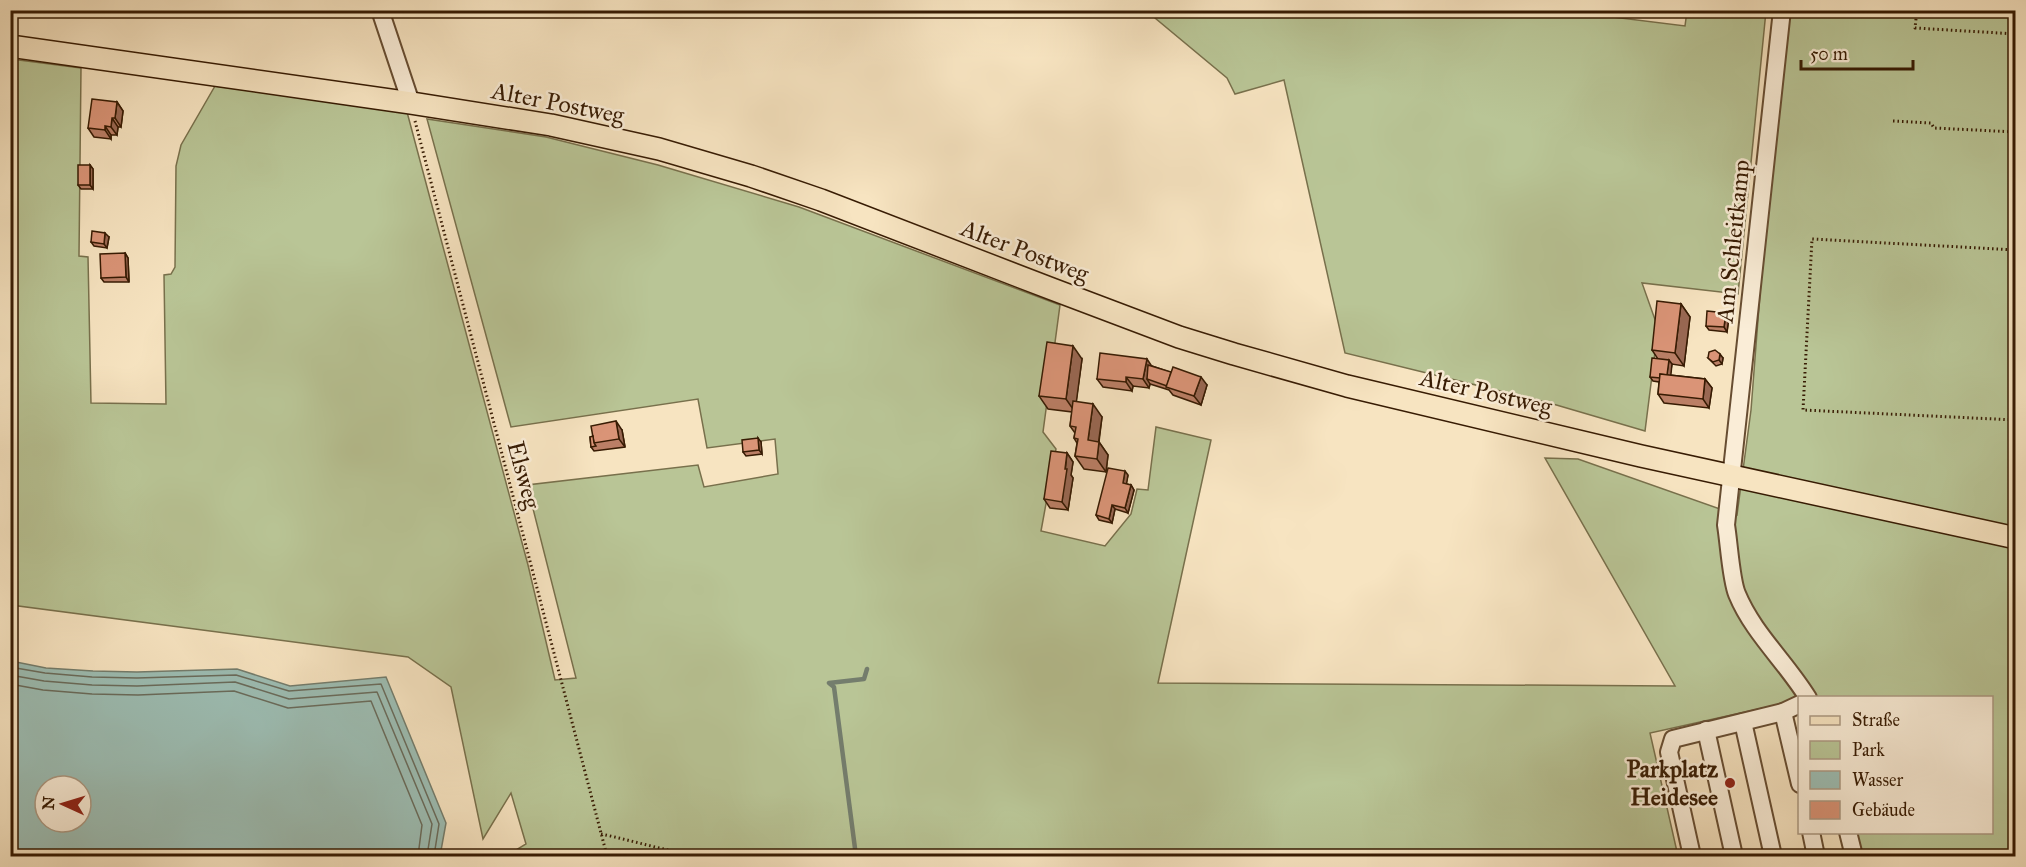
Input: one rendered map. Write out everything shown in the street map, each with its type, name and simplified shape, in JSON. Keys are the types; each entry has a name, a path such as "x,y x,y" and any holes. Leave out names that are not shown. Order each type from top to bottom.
{"main road":[{"name":"Alter Postweg","path":"10,46 411,102 551,125 682,155 821,200 1179,337 1234,354 1347,386 1732,477 2016,538"}],"street":[{"path":"380,10 411,102"},
{"name":"Am Schleitkamp","path":"1782,10 1726,525 1737,593 1758,631 1796,678 1807,696"},
{"path":"1692,856 1669,752 1673,739 1783,712 1798,705"},
{"path":"1783,712 1798,776"},
{"path":"1743,722 1773,856"},
{"path":"1706,730 1734,856"},
{"path":"1811,834 1816,856"},
{"path":"1848,834 1854,856"}],"path":[{"path":"1917,10 1915,28 2016,34"},
{"name":"Elsweg","path":"411,102 607,856"},
{"path":"1893,121 1932,123 1934,128 2016,132"},
{"path":"2016,250 1812,239 1803,410 2016,420"},
{"path":"601,834 675,853 703,856"},
{"path":"771,856 789,856"}],"green space":[{"path":"1556,10 1685,26 1687,11 1766,11 1738,294 1642,283 1658,328 1645,431 1553,404 1345,353 1284,80 1235,94 1227,78 1155,18 1151,11"},
{"path":"1790,11 2015,11 2015,856 1846,856 1840,834 1993,834 1993,696 1798,696 1798,700 1650,733 1678,856 506,856 526,844 511,793 483,839 451,687 408,657 11,605 11,59 81,68 79,256 88,257 91,403 166,404 164,275 171,274 175,267 176,166 181,145 215,86 407,112 528,565 555,680 576,678 527,485 698,465 704,487 778,474 775,439 707,448 698,399 511,427 427,119 546,137 658,165 799,207 1060,305 1043,432 1056,449 1041,531 1105,546 1131,514 1137,489 1148,490 1156,427 1211,440 1158,683 1675,686 1545,458 1578,459 1737,515 1751,410 1763,255"}],"water":[{"path":"11,661 46,668 93,671 237,669 290,686 386,677 446,823 440,856 11,856"}],"building":[{"path":"92,99 117,102 111,127 105,126 105,130 88,128"},
{"path":"78,165 90,165 90,185 78,185"},
{"path":"92,231 105,233 104,244 91,242"},
{"path":"125,253 126,277 101,278 100,254"},
{"path":"1657,301 1681,304 1675,353 1652,350"},
{"path":"1707,311 1726,313 1724,327 1706,326"},
{"path":"1047,342 1073,346 1066,399 1039,396"},
{"path":"1715,350 1720,354 1719,360 1713,362 1708,358 1709,352"},
{"path":"1100,353 1147,359 1143,379 1126,377 1126,382 1097,379"},
{"path":"1652,358 1669,360 1667,375 1660,374 1660,378 1650,377"},
{"path":"1148,365 1171,372 1167,386 1147,379"},
{"path":"1173,367 1201,377 1194,396 1166,387"},
{"path":"1660,374 1705,379 1703,399 1658,394"},
{"path":"1073,401 1093,404 1088,440 1099,442 1097,459 1075,456 1078,439 1074,438 1076,427 1070,426"},
{"path":"616,421 619,439 594,443 591,426"},
{"path":"593,436 596,446 591,447 590,437"},
{"path":"758,438 759,450 743,452 742,440"},
{"path":"1051,451 1067,453 1062,502 1044,499"},
{"path":"1108,468 1125,471 1123,483 1131,485 1125,508 1112,505 1109,519 1096,515"}],"waterway":[{"path":"856,856 834,687 829,683 864,679 867,669"}],"place":[{"name":"Parkplatz Heidesee","path":"1730,783"}]}
